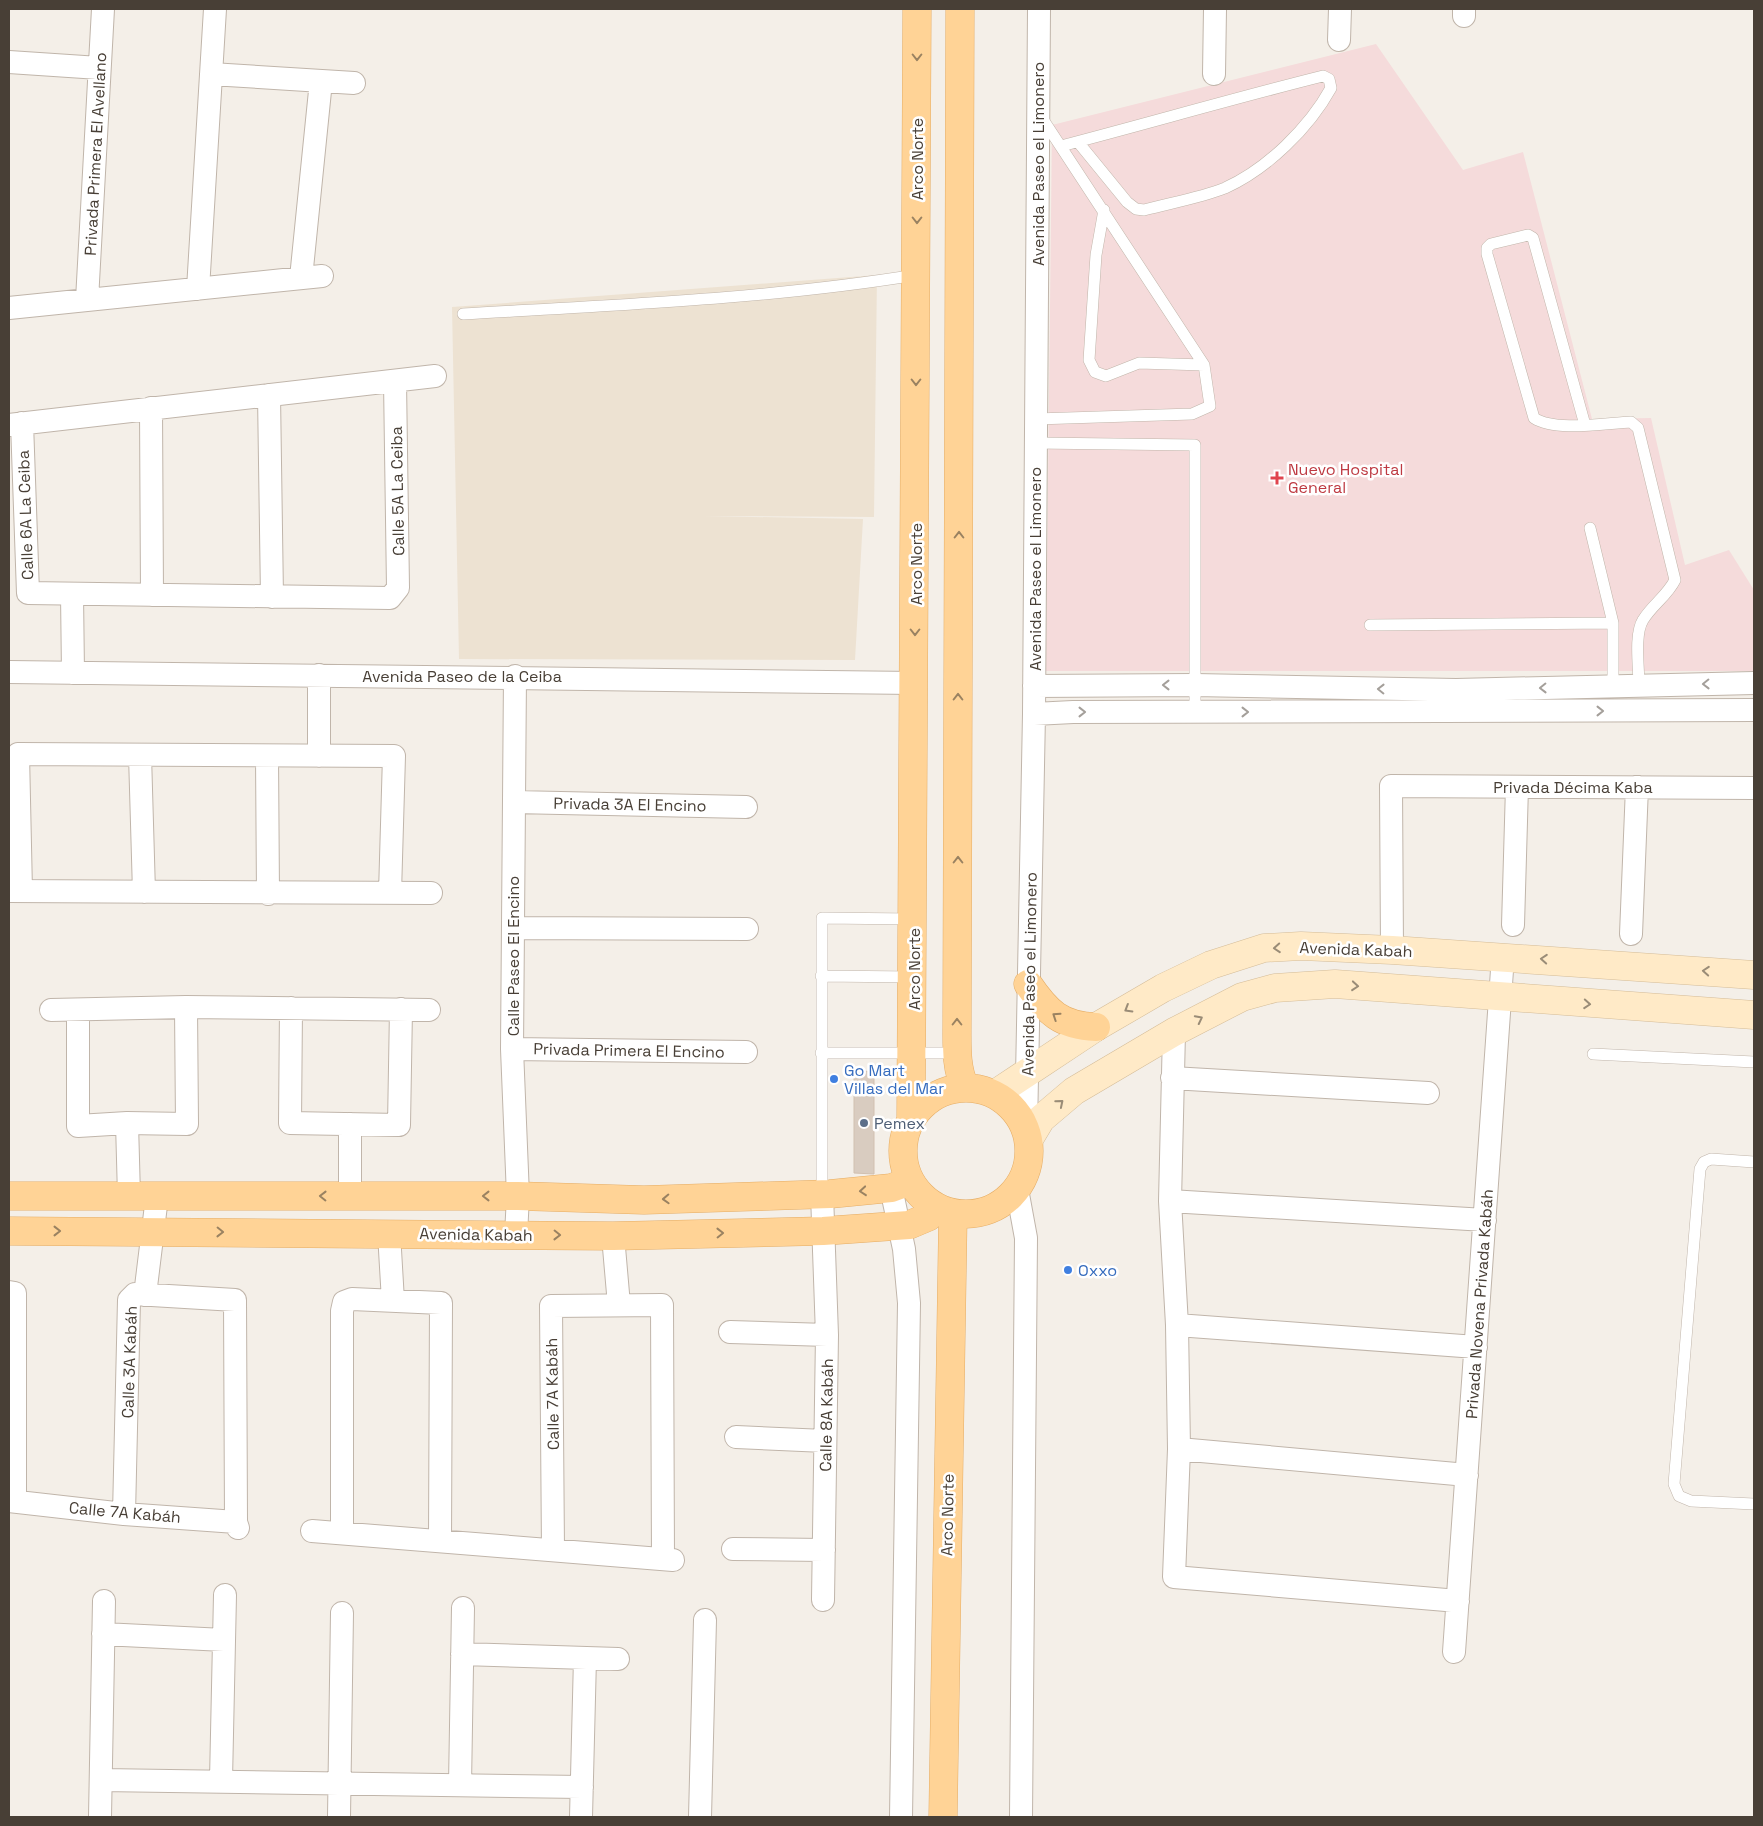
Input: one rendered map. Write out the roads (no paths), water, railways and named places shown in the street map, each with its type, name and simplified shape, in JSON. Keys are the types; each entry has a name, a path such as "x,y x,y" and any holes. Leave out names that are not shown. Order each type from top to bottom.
{"main road":[{"name":"Arco Norte","path":"911,1119 914,977 917,9"},
{"path":"960,9 958,1053 961,1079 965,1087"},
{"name":"Avenida Kabah","path":"994,1094 1096,1028 1163,988 1211,965 1264,948 1301,946 1503,956 1754,975"},
{"path":"1028,984 1045,1007 1053,1014 1073,1024 1096,1028"},
{"path":"1027,1134 1041,1119 1074,1091 1174,1032 1242,998 1275,988 1335,984 1502,998 1754,1015"},
{"path":"9,1196 518,1196 644,1200 822,1194 900,1185 917,1192 945,1211 971,1214 989,1211 1005,1202 1017,1189 1026,1173 1030,1156 1027,1134 1018,1115 1008,1102 980,1089 965,1087 940,1093 928,1100 911,1119 906,1131 900,1185"},
{"name":"Arco Norte","path":"943,1817 945,1211"},
{"name":"Avenida Kabah","path":"9,1231 613,1236 823,1231 897,1227 918,1222 945,1211"}],"street":[{"name":"Privada Primera El Avellano","path":"88,300 103,9"},
{"path":"198,289 215,9"},
{"name":"Avenida Paseo el Limonero","path":"1027,1134 1034,714 1039,9"},
{"path":"1214,74 1215,9"},
{"path":"1339,40 1340,9"},
{"path":"9,62 99,68"},
{"path":"211,74 354,83"},
{"path":"9,308 312,277 321,81"},
{"name":"Calle 6A La Ceiba","path":"390,598 28,594 15,424 435,376"},
{"name":"Calle 5A La Ceiba","path":"390,598 398,588 395,381"},
{"path":"269,395 272,597"},
{"path":"151,408 152,595"},
{"path":"72,594 72,673"},
{"name":"Avenida Paseo de la Ceiba","path":"9,672 515,676 915,683"},
{"path":"318,756 320,675"},
{"name":"Calle Paseo El Encino","path":"515,676 512,1049 518,1196 516,1235"},
{"path":"1034,714 1195,712 1456,700 1613,686 1754,683"},
{"path":"1034,686 1195,685 1456,700 1754,710"},
{"path":"390,893 394,756 267,757 18,754 15,891 268,894 431,893"},
{"path":"140,755 144,892"},
{"path":"267,757 268,894"},
{"name":"Privada Décima Kaba","path":"1392,950 1391,786 1754,788"},
{"path":"1513,925 1517,786"},
{"path":"1631,934 1636,788"},
{"name":"Privada 3A El Encino","path":"514,802 746,806"},
{"path":"513,928 747,929"},
{"name":"Privada Novena Privada Kabáh","path":"1454,1652 1502,998 1503,956"},
{"path":"78,1010 78,1126 127,1123 187,1124 186,1008"},
{"path":"51,1010 186,1008 429,1010"},
{"path":"291,1008 290,1123 399,1125 401,1009"},
{"path":"1174,1032 1170,1201 1177,1325 1179,1449 1174,1577 1458,1601"},
{"name":"Privada Primera El Encino","path":"512,1049 746,1052"},
{"path":"1172,1078 1428,1093"},
{"path":"127,1123 129,1196"},
{"path":"350,1124 350,1197"},
{"path":"900,1185 897,1227 904,1249 909,1303 901,1817"},
{"path":"1017,1189 1026,1238 1021,1817"},
{"name":"Calle 8A Kabáh","path":"822,1194 827,1335 823,1600"},
{"path":"145,1294 157,1197"},
{"path":"1170,1201 1485,1220"},
{"path":"389,1234 392,1301"},
{"path":"613,1236 619,1305"},
{"path":"9,1292 14,1293 12,1501"},
{"name":"Calle 3A Kabáh","path":"124,1514 130,1300 135,1294 235,1300 237,1525"},
{"path":"342,1533 342,1311 344,1302 352,1299 442,1303 440,1541"},
{"name":"Calle 7A Kabáh","path":"312,1531 342,1533 440,1541 553,1550 668,1559 662,1305 551,1306 553,1550"},
{"path":"1177,1325 1476,1347"},
{"path":"730,1332 827,1335"},
{"path":"736,1437 825,1441"},
{"path":"1179,1449 1467,1475"},
{"name":"Calle 7A Kabáh","path":"12,1501 237,1525"},
{"path":"733,1549 824,1550"},
{"path":"220,1780 225,1595"},
{"path":"100,1817 104,1601"},
{"path":"460,1785 462,1608"},
{"path":"338,1817 342,1613"},
{"path":"700,1817 705,1620"},
{"path":"104,1634 224,1640"},
{"path":"462,1654 618,1658"},
{"path":"581,1817 584,1658"},
{"path":"101,1780 220,1780 582,1787"}],"lane":[{"path":"1061,146 1216,102 1323,76 1329,79 1331,88 1319,110 1265,166 1224,188 1144,210 1136,209 1127,202 1078,142"},
{"path":"1036,418 1192,414 1210,406 1204,365 1038,112"},
{"path":"1104,210 1096,255 1089,360 1095,372 1106,376 1139,363 1204,365"},
{"path":"1586,425 1533,238 1528,235 1490,244 1487,248 1487,254 1534,418 1550,424 1586,425 1631,422 1636,424 1675,580 1669,592 1643,619 1638,630 1639,686"},
{"path":"463,314 652,303 839,288 916,275"},
{"path":"1036,443 1194,445 1195,712"},
{"path":"1590,528 1614,622 1613,686"},
{"path":"1370,625 1614,622"},
{"path":"822,1194 820,1053 822,918 914,919"},
{"path":"821,976 914,977"},
{"path":"820,1053 958,1053"},
{"path":"1593,1054 1754,1062"},
{"path":"1754,1162 1711,1159 1704,1162 1700,1169 1674,1484 1679,1496 1692,1501 1754,1504"}],"place":[{"name":"Nuevo Hospital General","path":"1277,478"},
{"name":"Go Mart Villas del Mar","path":"834,1079"},
{"name":"Pemex","path":"864,1123"},
{"name":"Oxxo","path":"1068,1270"}]}
